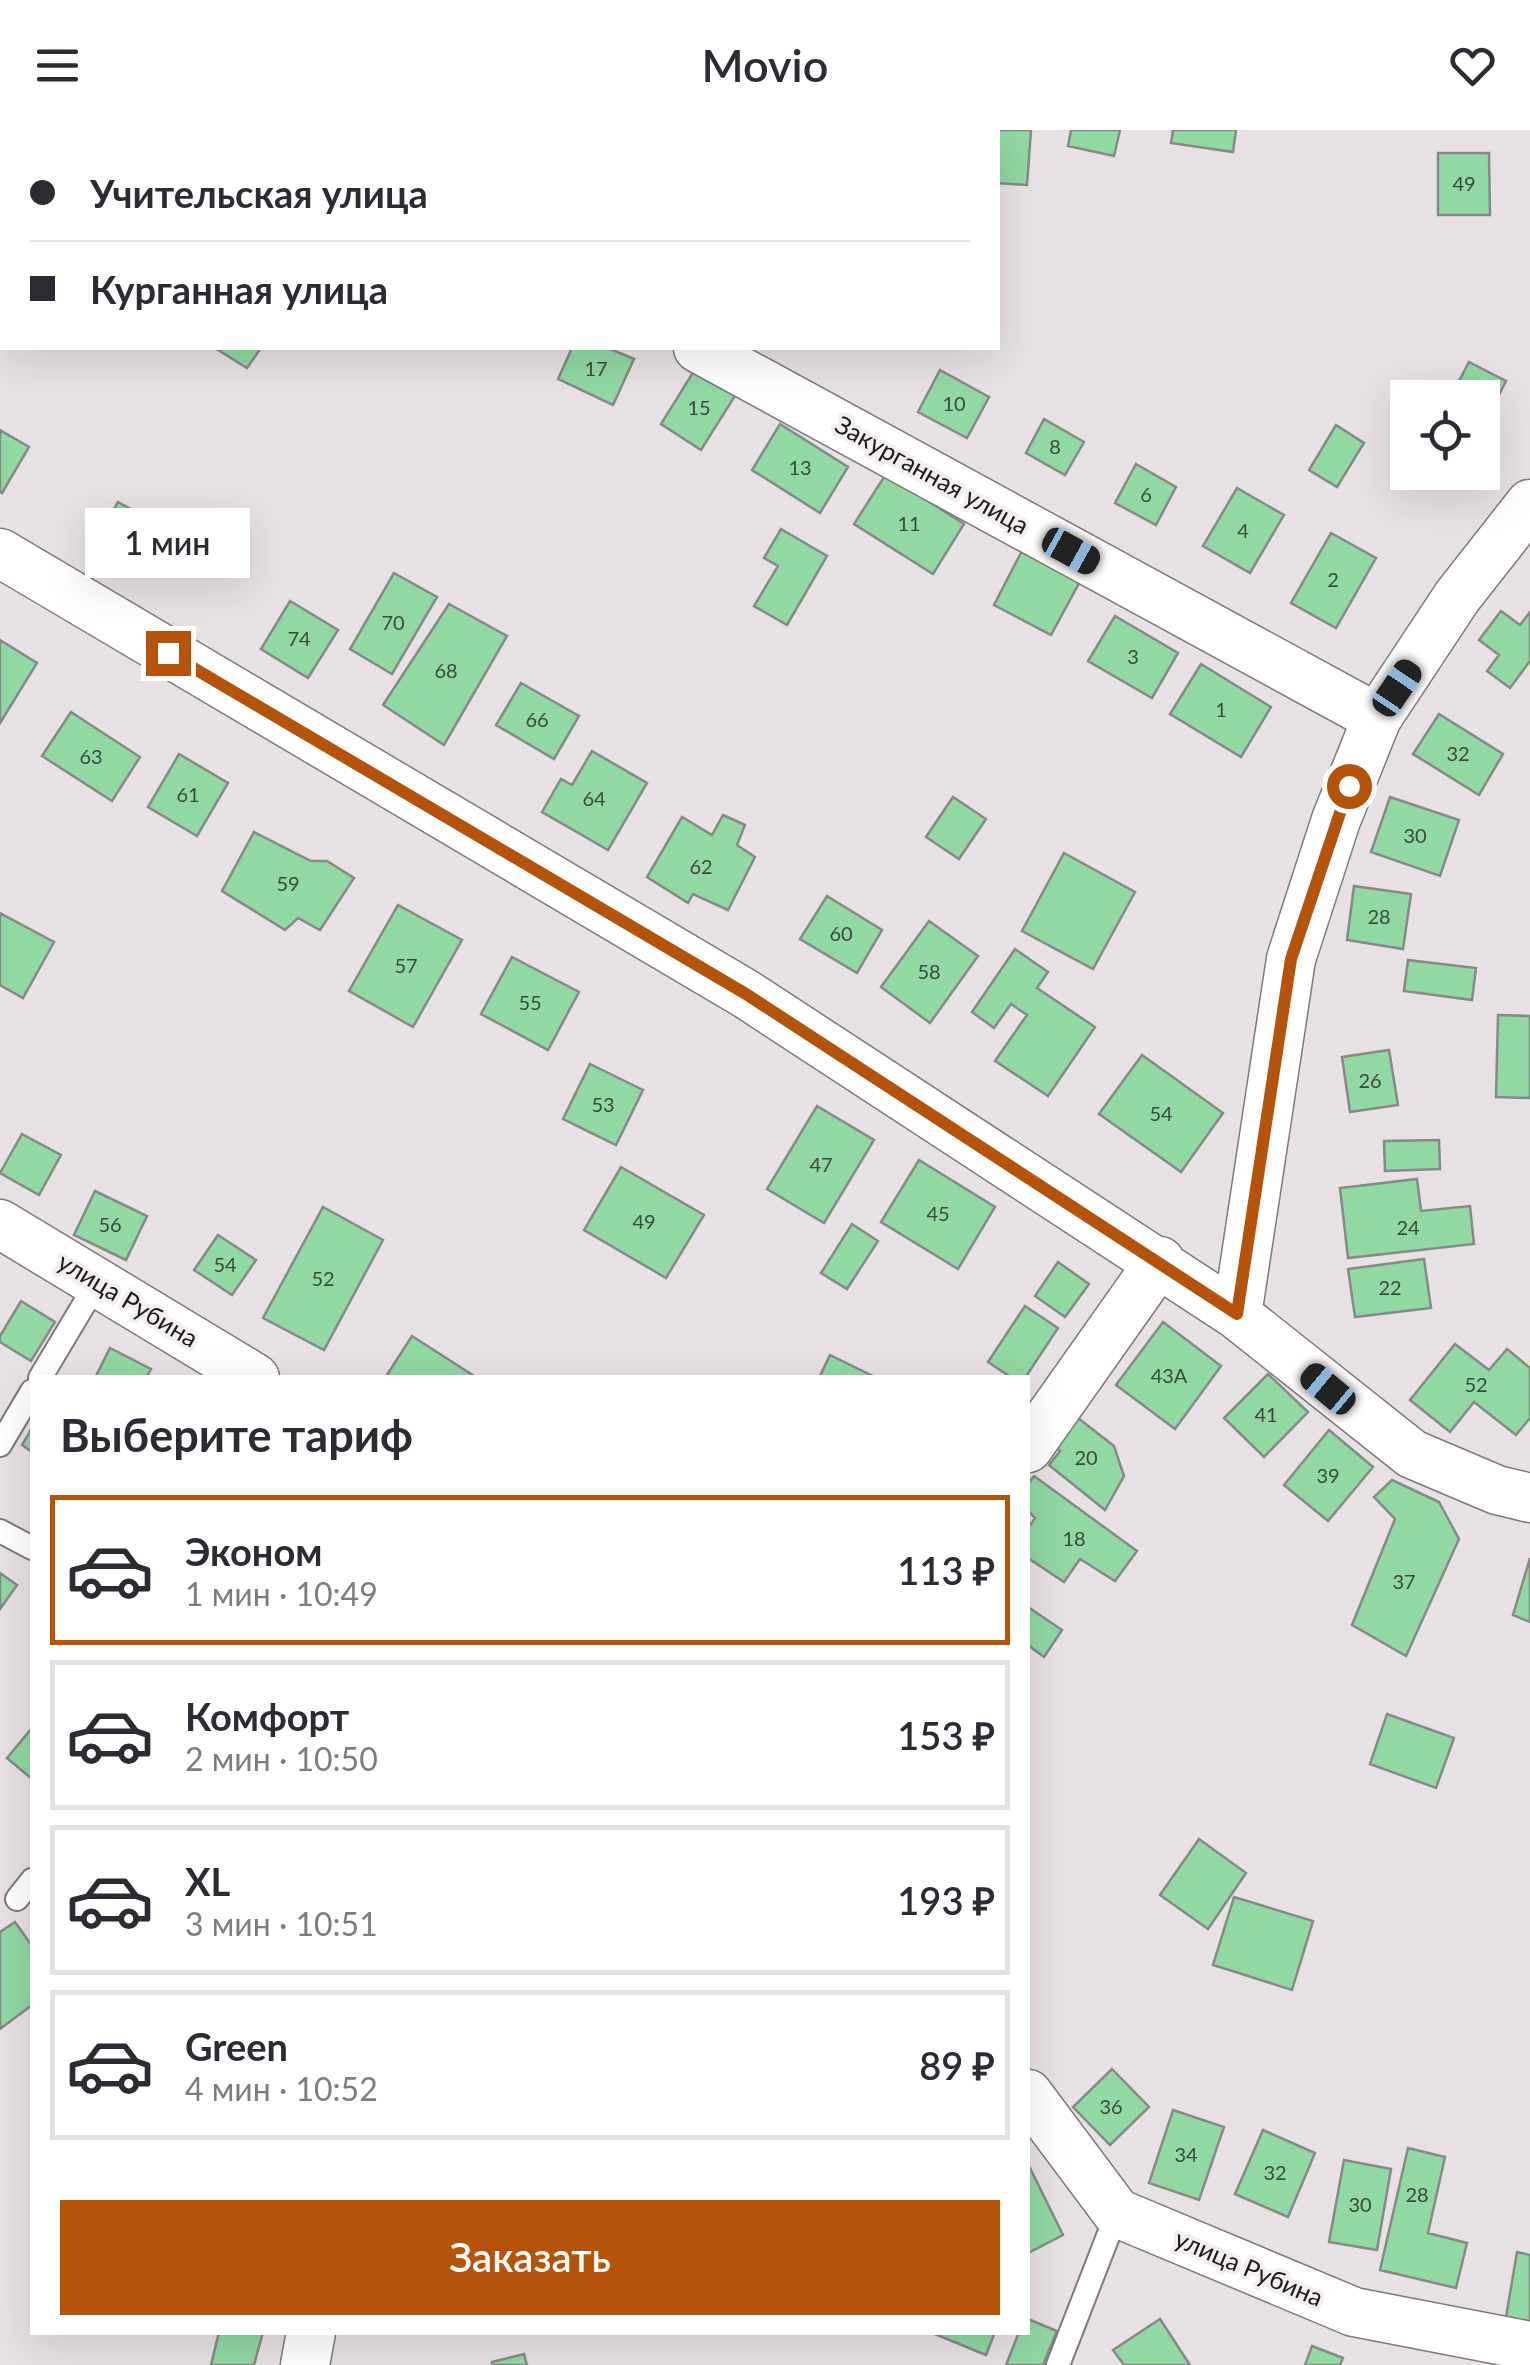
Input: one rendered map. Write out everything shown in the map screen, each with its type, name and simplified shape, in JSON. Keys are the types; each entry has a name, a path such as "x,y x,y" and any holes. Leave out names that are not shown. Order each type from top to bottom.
{"street":[{"name":"Закурганная улица","path":"702,350 1377,718"},
{"path":"1237,1314 1291,959 1336,820 1377,718 1457,597 1530,504"},
{"path":"0,553 746,994 1237,1314 1412,1454 1497,1490 1530,1498"},
{"name":"улица Рубина","path":"0,1224 250,1375"},
{"path":"1030,1445 1160,1261"},
{"path":"1030,2097 1117,2213"},
{"name":"улица Рубина","path":"1117,2213 1354,2312 1530,2346"},
{"path":"305,2365 310,2335"}],"lane":[{"path":"42,1375 98,1281"},
{"path":"0,1445 30,1394"},
{"path":"0,1531 30,1547"},
{"path":"16,1899 30,1882"},
{"path":"1058,2365 1117,2213"}],"building":[{"path":"1000,130 1031,130 1027,185 1000,183"},
{"path":"1071,130 1120,130 1114,156 1068,146"},
{"path":"1173,130 1236,130 1233,152 1171,143"},
{"path":"1438,153 1489,153 1490,215 1438,215"},
{"path":"218,350 260,350 247,368"},
{"path":"571,350 613,350 634,359 613,405 558,379"},
{"path":"1469,362 1506,381 1500,393 1500,380 1460,380"},
{"path":"697,366 738,391 701,450 661,424"},
{"path":"940,370 989,397 967,438 918,412"},
{"path":"1044,419 1084,442 1065,475 1026,453"},
{"path":"780,424 848,467 820,513 752,470"},
{"path":"1336,425 1364,443 1337,487 1309,470"},
{"path":"0,430 29,447 2,493 0,492"},
{"path":"1136,464 1176,487 1156,525 1115,503"},
{"path":"886,474 964,524 933,574 854,524"},
{"path":"1237,488 1284,515 1250,573 1203,546"},
{"path":"118,502 165,528 139,573 93,547"},
{"path":"781,529 827,556 787,625 754,606 778,566 764,558"},
{"path":"1331,533 1376,558 1336,628 1291,603"},
{"path":"1026,543 1084,574 1051,635 994,605"},
{"path":"394,573 437,597 392,674 350,649"},
{"path":"290,601 338,630 308,678 261,649"},
{"path":"449,604 507,636 444,745 383,705"},
{"path":"1501,611 1520,625 1530,612 1530,661 1510,688 1487,671 1499,655 1479,640"},
{"path":"1115,616 1178,653 1152,698 1088,661"},
{"path":"0,640 37,663 0,723"},
{"path":"1201,664 1271,707 1241,757 1170,714"},
{"path":"521,683 579,716 554,759 496,725"},
{"path":"71,712 140,757 112,801 42,756"},
{"path":"1439,714 1503,754 1479,795 1413,754"},
{"path":"592,751 647,783 608,850 542,812 561,779 572,785"},
{"path":"179,754 228,783 197,836 148,807"},
{"path":"953,797 986,819 959,859 926,837"},
{"path":"1390,797 1459,820 1440,876 1371,852"},
{"path":"723,815 745,825 737,845 755,857 728,910 693,894 688,903 647,877 682,817 712,835"},
{"path":"254,832 311,861 327,861 354,878 320,930 298,918 285,930 222,891"},
{"path":"1064,853 1135,892 1093,969 1022,931"},
{"path":"1354,886 1411,894 1403,949 1347,940"},
{"path":"827,896 882,930 857,973 800,939"},
{"path":"398,905 462,940 413,1027 349,991"},
{"path":"0,913 54,942 23,998 0,985"},
{"path":"929,921 978,956 930,1023 881,987"},
{"path":"1015,949 1048,972 1037,988 1095,1027 1048,1096 995,1061 1027,1015 1011,1004 994,1028 972,1012"},
{"path":"512,957 579,992 548,1050 481,1014"},
{"path":"1408,960 1476,968 1472,1000 1404,991"},
{"path":"1498,1015 1530,1016 1530,1098 1496,1097"},
{"path":"1389,1050 1398,1105 1350,1112 1342,1057"},
{"path":"1142,1055 1223,1113 1181,1172 1099,1114"},
{"path":"590,1064 643,1090 616,1145 563,1119"},
{"path":"817,1106 874,1140 824,1223 767,1189"},
{"path":"22,1134 61,1155 39,1195 0,1173"},
{"path":"1439,1140 1440,1169 1385,1171 1384,1141"},
{"path":"919,1160 995,1207 958,1269 881,1222"},
{"path":"621,1167 704,1215 666,1278 584,1230"},
{"path":"1417,1179 1421,1211 1470,1206 1474,1244 1348,1258 1340,1188"},
{"path":"95,1191 147,1216 126,1260 74,1235"},
{"path":"323,1207 383,1240 324,1350 263,1318"},
{"path":"852,1224 878,1241 847,1289 821,1273"},
{"path":"218,1235 256,1260 232,1295 194,1270"},
{"path":"1424,1259 1431,1308 1355,1317 1348,1269"},
{"path":"1058,1262 1089,1284 1065,1317 1035,1296"},
{"path":"21,1301 55,1322 31,1361 0,1342"},
{"path":"1025,1306 1058,1328 1027,1375 1008,1375 988,1362"},
{"path":"1163,1322 1221,1366 1175,1429 1116,1385"},
{"path":"412,1336 472,1375 387,1375"},
{"path":"1455,1344 1489,1370 1507,1349 1530,1368 1530,1418 1516,1435 1474,1402 1450,1432 1410,1400"},
{"path":"110,1348 151,1369 148,1375 96,1375"},
{"path":"830,1355 871,1375 820,1375"},
{"path":"1268,1374 1308,1412 1264,1457 1224,1418"},
{"path":"1078,1418 1114,1446 1124,1476 1105,1510 1049,1465 1060,1451 1050,1442"},
{"path":"1329,1430 1373,1467 1328,1521 1284,1485"},
{"path":"30,1431 30,1451 22,1445"},
{"path":"1034,1476 1137,1551 1115,1581 1080,1559 1064,1582 1030,1559 1030,1525 1035,1518 1030,1513 1030,1481"},
{"path":"1392,1480 1439,1502 1459,1539 1406,1656 1352,1625 1395,1519 1374,1497"},
{"path":"1530,1558 1530,1622 1513,1615"},
{"path":"0,1573 17,1585 0,1609"},
{"path":"1030,1608 1062,1630 1044,1657 1030,1646"},
{"path":"1387,1714 1454,1738 1436,1788 1370,1764"},
{"path":"30,1730 30,1777 7,1758"},
{"path":"1199,1839 1246,1873 1208,1929 1160,1895"},
{"path":"1234,1897 1313,1921 1292,1990 1213,1965"},
{"path":"15,1922 30,1943 30,2006 0,2029 0,1932"},
{"path":"1112,2069 1149,2107 1110,2145 1073,2107"},
{"path":"1173,2110 1224,2127 1199,2200 1149,2183"},
{"path":"1263,2130 1315,2153 1288,2217 1235,2194"},
{"path":"1408,2148 1445,2157 1428,2233 1467,2243 1456,2288 1380,2270"},
{"path":"1344,2160 1391,2169 1377,2250 1329,2242"},
{"path":"1030,2168 1063,2235 1030,2252"},
{"path":"1517,2252 1530,2255 1530,2334 1504,2329"},
{"path":"1160,2319 1190,2365 1124,2365 1113,2350"},
{"path":"1030,2320 1057,2331 1043,2365 1006,2365 1018,2335 1030,2335"},
{"path":"218,2335 262,2335 254,2365 211,2365"},
{"path":"937,2335 994,2335 986,2355"},
{"path":"1312,2346 1343,2358 1340,2365 1305,2365"},
{"path":"524,2354 527,2365 492,2365 492,2362"}],"route":[{"path":"168,653 746,994 1237,1314 1291,959 1349,786"}]}
